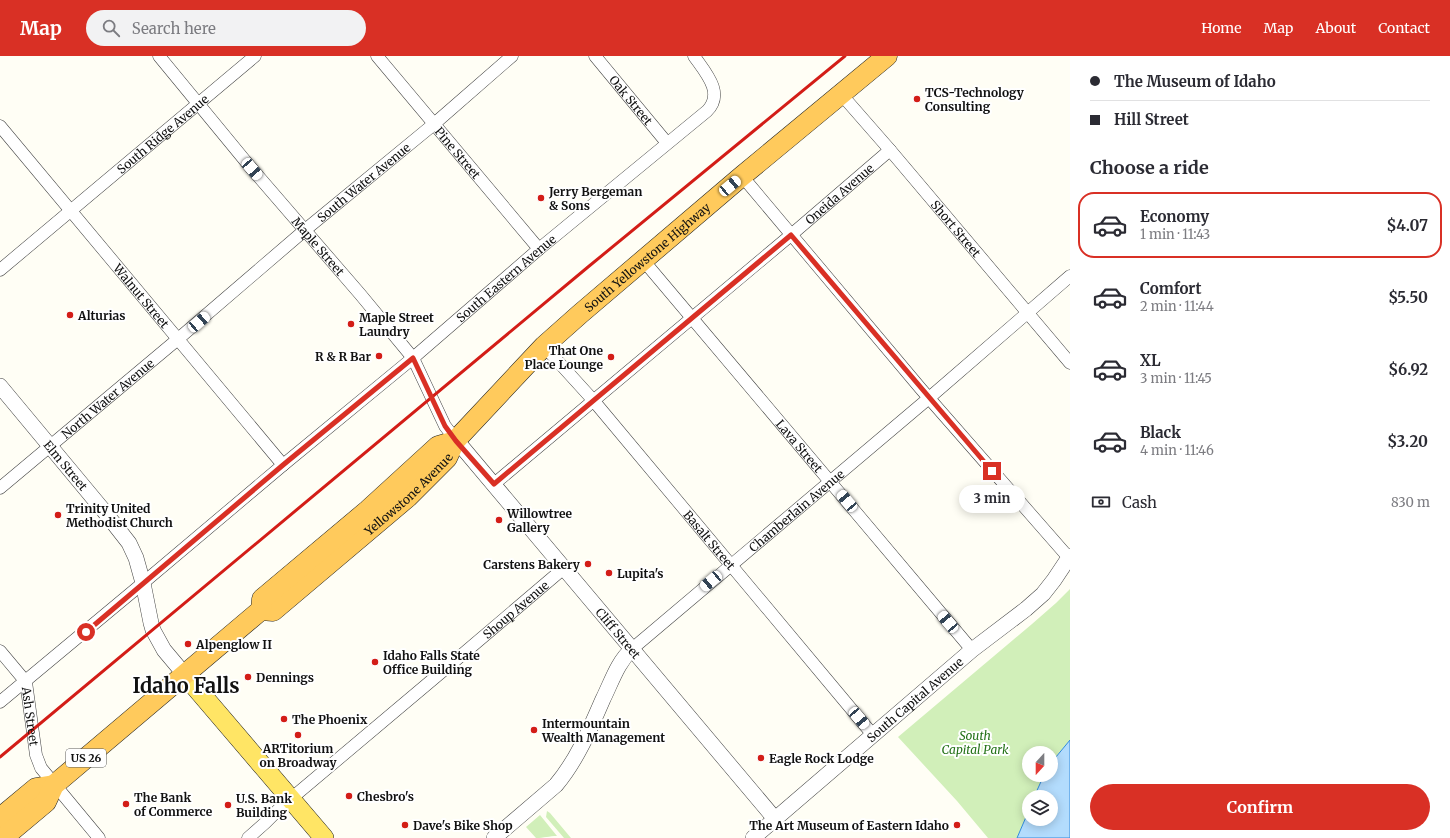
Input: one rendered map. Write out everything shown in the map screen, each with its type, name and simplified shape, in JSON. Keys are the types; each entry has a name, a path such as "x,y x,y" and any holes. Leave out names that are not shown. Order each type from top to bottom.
{"highway":[{"name":"South Yellowstone Highway","path":"459,444 544,346 742,176 887,56"},
{"name":"Yellowstone Avenue","path":"3,838 46,802 54,785 261,610 273,611 408,497 459,444"},
{"name":"Yellowstone Avenue","path":"0,818 36,788 54,785"}],"main road":[{"path":"185,674 324,838"}],"street":[{"name":"Maple Street","path":"159,56 252,169 413,358 441,418 459,444"},
{"name":"South Ridge Avenue","path":"0,270 255,56"},
{"name":"Pine Street","path":"378,56 539,249"},
{"name":"South Water Avenue","path":"178,339 305,230 434,124 512,56"},
{"name":"Oak Street","path":"595,56 667,143"},
{"name":"South Eastern Avenue","path":"0,702 26,682 283,465 413,358 539,249 711,107 714,100 713,84 694,56"},
{"name":"Short Street","path":"841,94 1070,363"},
{"name":"Walnut Street","path":"0,126 283,465"},
{"name":"Oneida Avenue","path":"494,484 693,318 890,150"},
{"path":"742,176 929,398 1069,557"},
{"name":"Lava Street","path":"643,260 972,650"},
{"name":"Chamberlain Avenue","path":"494,838 556,785 563,776 583,743 620,662 632,648 929,398 1070,276"},
{"name":"North Water Avenue","path":"0,488 178,339"},
{"name":"Basalt Street","path":"544,346 593,400 873,735"},
{"name":"Elm Street","path":"0,386 129,543 136,558 143,583 153,630 164,650 185,674"},
{"name":"Cliff Street","path":"459,444 775,819"},
{"name":"South Capital Avenue","path":"753,838 972,650 1026,609 1043,594 1069,557"},
{"name":"Shoup Avenue","path":"248,838 291,798 564,568"},
{"name":"Ash Street","path":"0,651 26,682 36,756 41,768 99,838"}],"green space":[{"name":"South Capital Park","path":"1070,589 1070,740 1058,755 1058,746 1022,746 1022,782 1041,782 1037,790 1022,790 1022,826 1017,838 988,838 957,801 898,737 1056,603"},
{"path":"547,811 571,838 564,838 546,817"},
{"path":"540,815 557,836 536,838 526,827"}],"water":[{"path":"1070,740 1070,838 1017,838 1022,826 1058,826 1058,790 1037,790 1041,782 1058,782 1058,755"}],"railway":[{"path":"0,757 588,267 845,56"}],"place":[{"name":"TCS-Technology Consulting","path":"917,99"},
{"name":"Jerry Bergeman & Sons","path":"541,198"},
{"name":"Alturias","path":"70,315"},
{"name":"Maple Street Laundry","path":"351,324"},
{"name":"R & R Bar","path":"379,356"},
{"name":"That One Place Lounge","path":"611,357"},
{"name":"Trinity United Methodist Church","path":"58,515"},
{"name":"Willowtree Gallery","path":"499,520"},
{"name":"Carstens Bakery","path":"588,564"},
{"name":"Lupita's","path":"609,573"},
{"name":"Alpenglow II","path":"188,644"},
{"name":"Idaho Falls State Office Building","path":"375,662"},
{"name":"Dennings","path":"248,677"},
{"name":"The Phoenix","path":"284,719"},
{"name":"Intermountain Wealth Management","path":"534,730"},
{"name":"ARTitorium on Broadway","path":"298,735"},
{"name":"Eagle Rock Lodge","path":"761,758"},
{"name":"Chesbro's","path":"349,796"},
{"name":"The Bank of Commerce","path":"126,804"},
{"name":"U.S. Bank Building","path":"228,805"},
{"name":"Dave's Bike Shop","path":"405,825"},
{"name":"The Art Museum of Eastern Idaho","path":"957,825"}],"district":[{"name":"Idaho Falls","path":"186,685"}],"route":[{"path":"86,632 283,465 413,358 445,426 456,441 494,484 791,235 992,471"}]}
